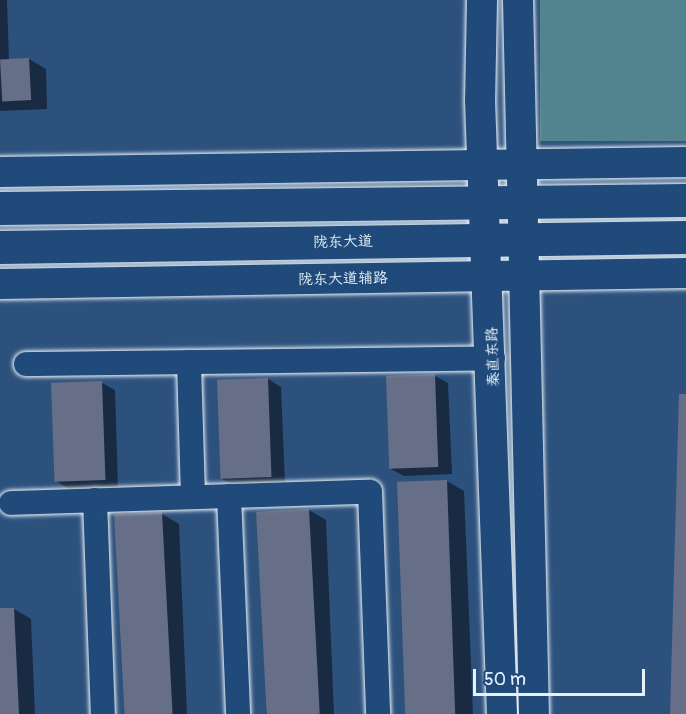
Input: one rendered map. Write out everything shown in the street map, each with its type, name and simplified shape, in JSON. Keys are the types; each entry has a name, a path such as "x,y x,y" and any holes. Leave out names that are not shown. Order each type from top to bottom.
{"main road":[{"path":"0,208 686,200"},
{"name":"陇东大道","path":"0,247 686,237"}],"street":[{"name":"秦直东路","path":"482,0 485,202 493,357 502,714"},
{"path":"518,0 519,164 534,714"},
{"path":"0,172 686,162"},
{"name":"陇东大道辅路","path":"0,284 686,273"},
{"path":"26,364 493,357"},
{"path":"189,362 193,497"},
{"path":"11,503 370,492 378,714"},
{"path":"230,496 238,714"},
{"path":"95,500 102,714"}],"green space":[{"path":"540,0 686,0 686,141 540,141"}],"building":[{"path":"29,58 31,100 2,101 0,60"},
{"path":"435,374 438,467 389,469 386,376"},
{"path":"268,378 271,477 220,479 217,380"},
{"path":"102,381 105,480 54,482 51,383"},
{"path":"679,394 686,394 686,714 670,714"},
{"path":"447,480 455,714 405,714 397,482"},
{"path":"309,509 320,714 267,714 256,512"},
{"path":"162,512 173,714 125,714 114,515"},
{"path":"0,608 14,608 19,714 0,714"}]}
